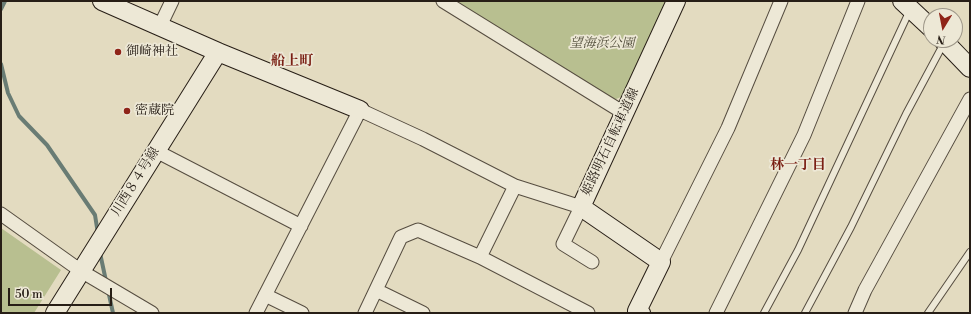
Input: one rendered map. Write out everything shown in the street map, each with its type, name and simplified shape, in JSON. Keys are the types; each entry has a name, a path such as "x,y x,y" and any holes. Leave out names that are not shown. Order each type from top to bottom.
{"street":[{"path":"102,1 218,52 360,110 423,139 515,186 581,207 563,244 592,262"},
{"path":"160,26 172,1"},
{"path":"443,1 624,113"},
{"name":"姫路明石自転車道線","path":"661,262 581,207 676,1"},
{"path":"641,313 637,310 728,128 782,1"},
{"path":"716,313 804,135 858,1"},
{"path":"906,5 923,21"},
{"path":"951,48 970,68"},
{"name":"川西８４号線","path":"55,313 218,52"},
{"path":"855,313 865,290 970,99"},
{"path":"256,313 360,110"},
{"path":"156,151 301,226"},
{"path":"480,257 515,186"},
{"path":"1,214 81,271 152,313"},
{"path":"365,313 402,237 418,230 480,257 588,313"},
{"path":"376,290 423,313"},
{"path":"265,295 302,313"}],"lane":[{"path":"764,313 798,250 906,5"},
{"path":"805,313 851,226 940,48"},
{"path":"928,313 970,252"}],"green space":[{"name":"望海浜公園","path":"448,1 668,1 625,95 614,100"},
{"path":"1,228 61,270 34,313 1,313"}],"waterway":[{"path":"1,9 5,1"},
{"path":"1,64 8,93 19,116 47,145 95,215 98,234"},
{"path":"100,253 106,281"},
{"path":"108,290 113,313"}],"place":[{"name":"御崎神社","path":"118,52"},
{"name":"密蔵院","path":"127,111"}],"district":[{"name":"船上町","path":"292,62"},
{"name":"林一丁目","path":"798,166"}]}
